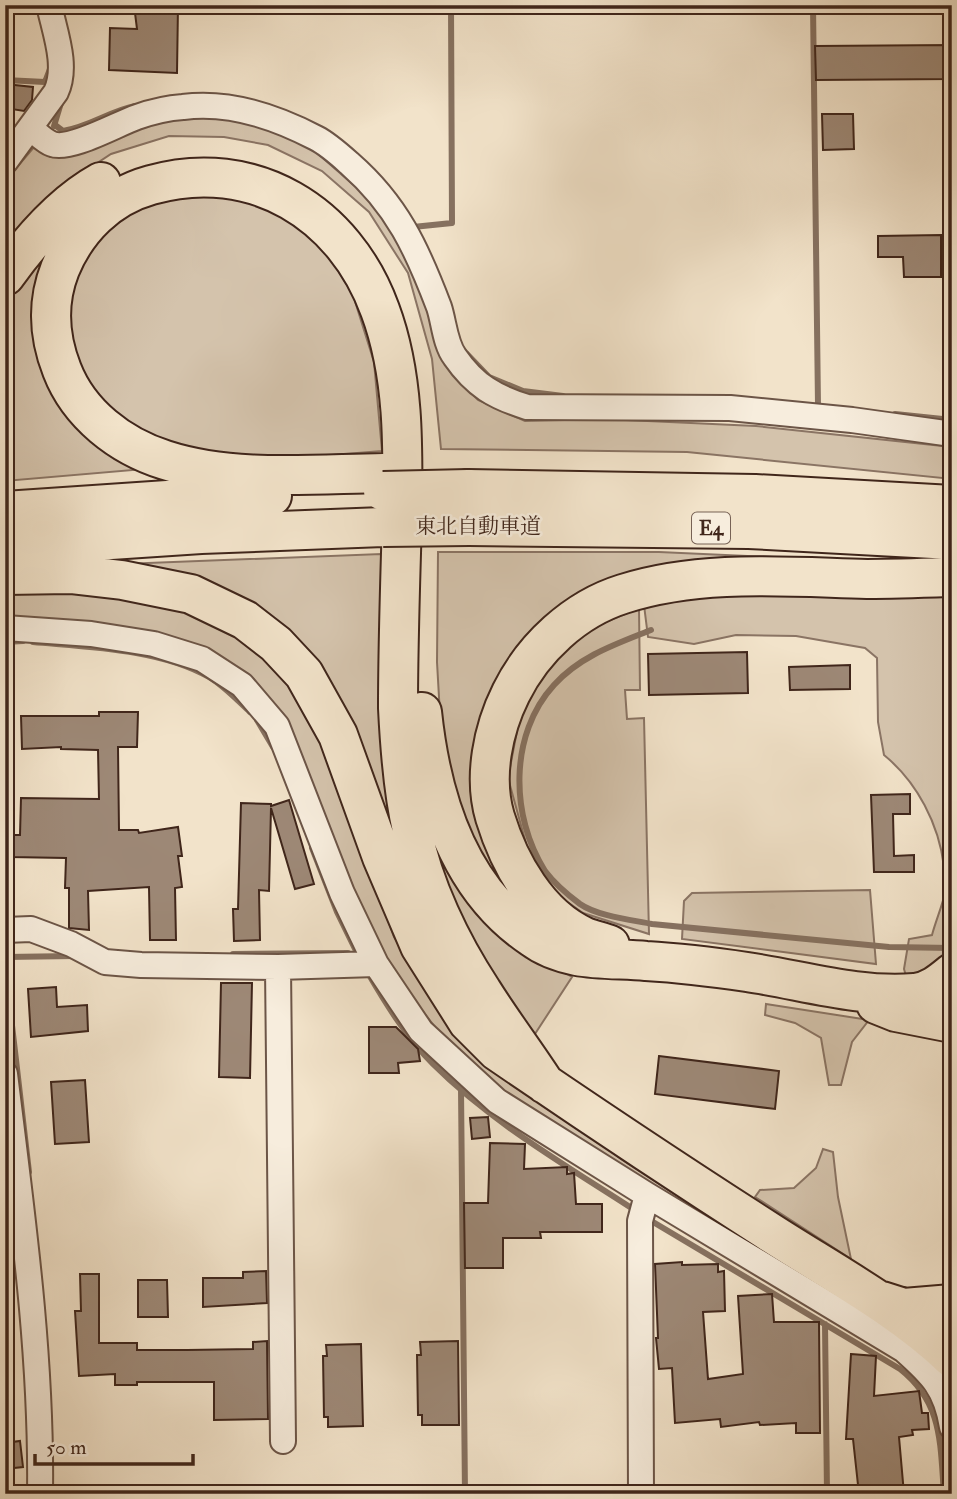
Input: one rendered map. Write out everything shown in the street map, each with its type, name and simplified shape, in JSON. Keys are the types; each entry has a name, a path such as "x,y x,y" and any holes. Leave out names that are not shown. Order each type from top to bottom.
{"highway":[{"path":"5,276 47,226 89,188 124,169 154,160 192,154 222,154 261,161 303,179 331,197 361,230 379,258 395,288 407,326 416,367 425,452 419,641 426,748 435,791 450,835 472,875 497,909 534,939 559,951 579,956 748,972 834,989 918,993 933,988 952,974"},
{"path":"383,497 252,473 202,469 164,460 129,445 107,429 84,408 67,383 55,351 51,317 55,284 67,253 84,226 132,190 162,181 225,177 274,192 310,213 329,229 367,280 381,311 390,346 400,411 403,451 398,708 400,747 412,831 439,912 459,951 482,991 545,1084"},
{"name":"東北自動車道","path":"5,511 197,498 755,494 952,505"},
{"name":"東北自動車道","path":"469,496 749,528 952,540"},
{"name":"東北自動車道","path":"5,547 160,537 383,497"},
{"path":"5,575 83,576 122,580 191,594 245,620 276,644 304,674 338,735 400,901 420,946 442,985 468,1022 497,1051 707,1192 873,1298 932,1338 952,1357"},
{"path":"663,962 584,937 566,925 541,902 518,873 503,842 492,798 490,775 494,741 504,707 519,677 536,652 561,629 592,608 622,594 660,585 756,577 952,577"},
{"path":"834,989 895,1012 952,1023"},
{"path":"873,1298 904,1308 952,1304"}],"street":[{"path":"5,162 56,92 61,80 61,65 49,5"},
{"path":"30,128 52,144 65,146 138,117 184,107 205,106 234,108 270,118 320,140 373,184 395,212 426,274 453,355 477,383 498,398 527,407 730,408 852,420 952,434"},
{"path":"5,628 92,634 154,644 202,659 242,685 277,726 342,894 376,964 421,1031 497,1101 904,1350 933,1377 950,1410 952,1427"},
{"path":"5,930 31,929 71,944 105,962 278,967 376,964"},
{"path":"278,967 283,1441"},
{"path":"5,1074 32,1308 40,1494"},
{"path":"641,1494 640,1221 647,1195"}],"shaded area":[{"path":"178,114 254,119 309,146 380,208 429,301 440,355 451,373 478,400 525,421 604,419 756,426 952,447 952,479 687,452 441,449 432,359 408,273 369,212 322,171 268,145 224,137 169,136 111,154 52,193 5,254 5,195 12,173 34,147 50,157 76,153"},
{"path":"193,192 243,197 283,215 321,242 353,295 374,362 382,451 283,459 219,456 167,445 126,424 98,402 68,339 69,295 79,260 102,236 140,206"},
{"path":"56,228 34,322 145,469 5,481 5,300"},
{"path":"438,552 659,552 863,561 603,588 487,723 541,922 495,885 461,825 442,750 437,662"},
{"path":"381,554 381,735 421,902 323,674 97,565"},
{"path":"5,586 62,586 185,610 225,627 264,654 305,707 333,766 394,937 428,991 482,1056 621,1159 836,1298 533,1115 456,1054 400,982 371,932 287,721 252,677 194,644 5,619"},
{"path":"728,594 952,595 952,946 947,959 908,983 904,969 909,939 932,935 945,895 946,881 937,835 925,805 907,778 884,755 878,722 877,658 865,648 796,636 736,635 694,644 648,637 644,605"},
{"path":"639,608 640,690 625,690 627,719 644,718 649,934 583,913 549,889 530,858 508,778 522,705 552,661 592,628"},
{"path":"432,843 524,948 572,977 533,1037 454,922"},
{"path":"870,890 876,964 682,939 684,901 692,893"},
{"path":"766,1004 869,1020 852,1042 841,1085 829,1085 821,1038 795,1023 765,1015"},
{"path":"823,1149 833,1152 838,1197 851,1259 755,1197 760,1190 794,1188 816,1168"}],"building":[{"path":"134,5 178,5 177,73 109,70 110,28 137,29"},
{"path":"952,45 952,79 816,80 815,46"},
{"path":"5,84 33,87 32,100 24,111 5,108"},
{"path":"822,114 853,114 854,149 823,150"},
{"path":"941,235 941,277 904,277 903,257 878,257 878,236"},
{"path":"747,652 748,693 649,695 648,654"},
{"path":"850,665 850,689 790,690 789,667"},
{"path":"99,712 138,712 137,747 118,747 119,830 138,830 139,833 178,827 182,887 175,888 176,940 150,940 149,887 88,891 89,930 69,928 69,888 65,888 66,858 10,857 11,835 20,835 21,798 99,799 98,750 61,747 22,749 21,716 99,716"},
{"path":"910,794 910,814 893,814 894,856 914,855 914,872 874,872 871,795"},
{"path":"289,800 314,884 295,889 271,808 269,891 259,890 260,940 234,941 233,909 238,909 241,803 271,806"},
{"path":"221,983 252,983 250,1078 219,1077"},
{"path":"56,987 57,1007 87,1005 88,1031 31,1037 28,989"},
{"path":"369,1027 396,1027 418,1049 420,1061 398,1063 399,1073 369,1073"},
{"path":"659,1056 779,1071 775,1109 655,1094"},
{"path":"85,1080 89,1142 55,1144 51,1082"},
{"path":"488,1117 490,1137 472,1139 470,1118"},
{"path":"490,1143 525,1144 524,1169 567,1167 567,1174 574,1173 576,1204 602,1204 602,1232 540,1232 541,1238 503,1238 503,1268 465,1268 464,1203 488,1203"},
{"path":"682,1262 682,1265 718,1264 718,1272 724,1271 725,1311 703,1312 708,1379 743,1374 738,1296 772,1294 774,1322 819,1322 820,1433 796,1433 796,1423 760,1425 759,1422 721,1427 720,1419 675,1423 672,1368 659,1369 655,1264"},
{"path":"266,1271 267,1303 203,1307 203,1278 243,1278 243,1272"},
{"path":"80,1274 99,1274 99,1343 137,1343 137,1350 187,1350 253,1349 253,1342 267,1341 268,1419 214,1420 214,1382 137,1382 137,1385 115,1385 115,1374 79,1376 75,1311 81,1311"},
{"path":"138,1280 167,1280 168,1317 138,1317"},
{"path":"458,1341 459,1425 422,1425 422,1415 418,1415 417,1355 421,1355 420,1342"},
{"path":"361,1344 363,1426 328,1427 328,1417 324,1417 323,1356 327,1356 326,1345"},
{"path":"851,1354 876,1356 874,1396 919,1391 922,1413 928,1413 929,1429 912,1430 913,1435 899,1437 904,1494 859,1494 853,1439 846,1439"},
{"path":"20,1441 23,1467 5,1469 5,1443"}],"waterway":[{"path":"413,227 452,223 451,5"},
{"path":"813,5 818,405"},
{"path":"5,80 45,82 50,69"},
{"path":"54,126 61,103"},
{"path":"55,125 63,131 73,129 135,106"},
{"path":"467,354 489,377 523,391 563,396"},
{"path":"895,414 952,420"},
{"path":"651,630 599,652 575,666 554,685 539,705 529,727 522,751 521,801 525,826 533,849 553,880 587,908 652,924 889,947 952,948"},
{"path":"5,642 23,641"},
{"path":"33,642 124,651 169,660 209,677 250,712"},
{"path":"5,714 5,732"},
{"path":"257,720 273,747"},
{"path":"312,848 337,912 359,957"},
{"path":"233,954 348,953"},
{"path":"5,957 75,956"},
{"path":"5,965 29,1172"},
{"path":"368,973 414,1043 456,1085 505,1125 636,1211"},
{"path":"461,1089 465,1494"},
{"path":"648,1219 900,1369 914,1382 932,1410 937,1425 944,1494"},
{"path":"825,1324 827,1494"}]}
